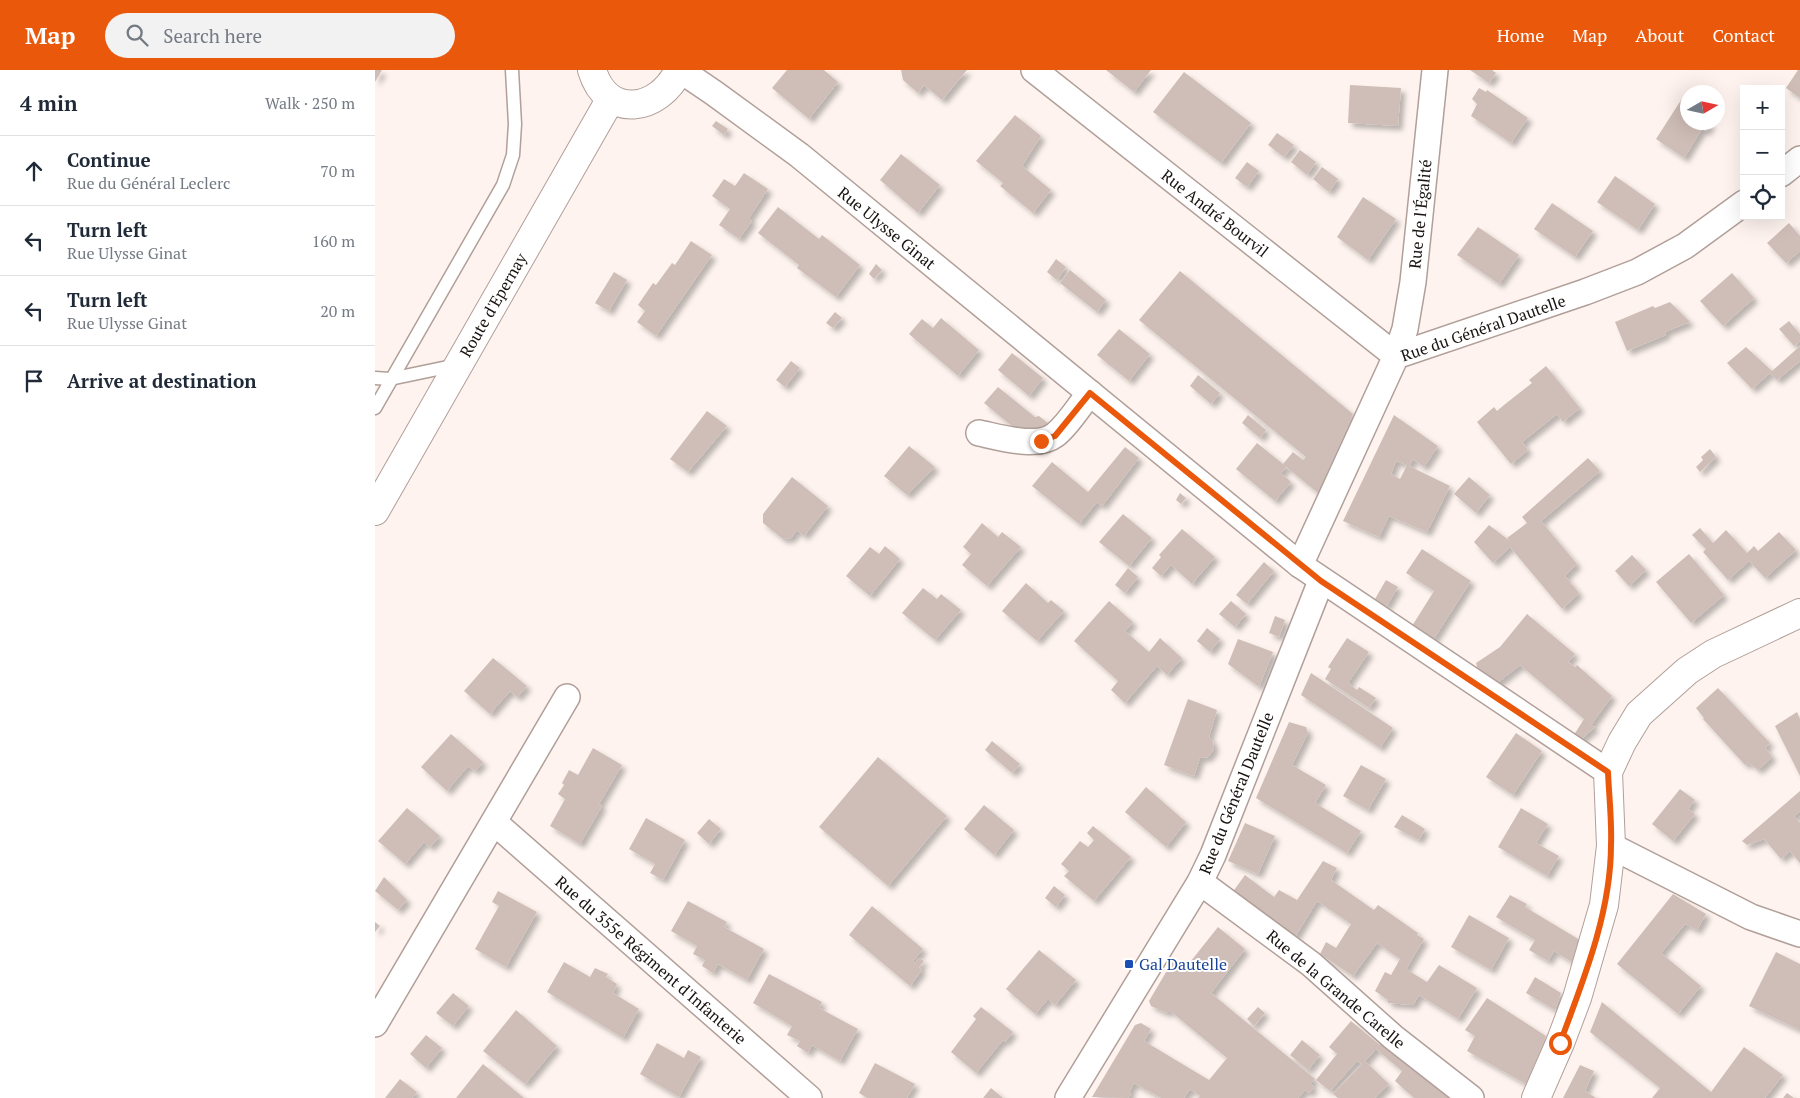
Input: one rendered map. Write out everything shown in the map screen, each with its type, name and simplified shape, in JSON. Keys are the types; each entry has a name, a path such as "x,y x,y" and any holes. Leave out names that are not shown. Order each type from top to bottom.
{"main road":[{"path":"591,70 598,87 610,100 622,104 649,101 663,94 673,83 679,70"},
{"name":"Route d'Epernay","path":"375,511 610,100"},
{"path":"1536,1098 1560,1043 1592,950 1604,905 1611,846 1608,772 1622,742 1639,714 1680,677 1713,654 1800,613"}],"street":[{"name":"Rue Ulysse Ginat","path":"679,70 714,92 799,155 1321,581 1608,772"},
{"name":"Rue André Bourvil","path":"1034,70 1396,356"},
{"name":"Rue de l'Égalité","path":"1396,356 1405,329 1413,282 1435,70"},
{"path":"1785,171 1800,159"},
{"name":"Rue du Général Dautelle","path":"1300,565 1396,356 1585,292 1637,272 1685,246 1740,207"},
{"path":"979,432 1017,441 1041,441 1055,436 1090,393"},
{"name":"Rue du Général Dautelle","path":"1068,1098 1200,882 1213,854 1321,581"},
{"path":"375,1024 567,697"},
{"name":"Rue du 355e Régiment d'Infanterie","path":"494,822 809,1098"},
{"path":"1611,846 1751,917 1800,934"},
{"name":"Rue de la Grande Carelle","path":"1200,882 1311,964 1393,1037 1471,1098"}],"lane":[{"path":"375,408 503,185 513,155 515,124 512,70"},
{"path":"375,378 390,379 460,364"}],"building":[{"path":"375,70 382,70 375,82"},
{"path":"787,70 824,70 838,82 809,119 772,88"},
{"path":"901,70 967,70 942,100 924,85 918,93 903,80"},
{"path":"1106,70 1151,70 1134,92"},
{"path":"1470,70 1492,70 1496,73 1489,83"},
{"path":"1798,70 1800,70 1800,98 1786,88"},
{"path":"1184,72 1251,123 1221,163 1153,112"},
{"path":"1350,85 1401,88 1398,126 1348,123"},
{"path":"1479,88 1486,92 1487,90 1528,118 1511,143 1471,116 1477,104 1472,99"},
{"path":"1680,102 1680,130 1701,130 1684,158 1656,139"},
{"path":"1015,115 1041,136 1022,166 1051,190 1033,213 1000,186 1003,183 976,161"},
{"path":"716,121 728,129 724,135 712,126"},
{"path":"1277,133 1294,145 1284,157 1268,145"},
{"path":"1300,150 1316,162 1307,175 1291,162"},
{"path":"901,154 940,185 918,213 880,180"},
{"path":"1247,162 1259,171 1247,187 1235,178"},
{"path":"1322,167 1338,179 1329,192 1313,179"},
{"path":"744,173 768,189 749,218 752,221 739,239 719,225 730,209 712,196 724,179 735,186"},
{"path":"1615,176 1655,204 1638,230 1597,202"},
{"path":"1363,197 1396,219 1368,260 1337,237"},
{"path":"1552,203 1593,231 1575,257 1534,229"},
{"path":"778,207 819,239 822,235 860,265 836,297 797,268 799,265 758,233"},
{"path":"1789,223 1800,236 1800,251 1786,263 1767,243"},
{"path":"1478,227 1519,255 1499,284 1457,255"},
{"path":"691,241 712,255 656,336 637,322 645,311 638,305 653,283 656,285 672,263 675,265"},
{"path":"1056,259 1066,267 1057,280 1047,272"},
{"path":"876,264 882,270 874,279 869,274"},
{"path":"1070,270 1106,300 1097,312 1060,283"},
{"path":"1180,271 1353,414 1318,493 1286,467 1281,473 1291,482 1275,501 1236,469 1257,443 1283,464 1293,452 1303,460 1306,457 1139,320"},
{"path":"614,272 627,280 609,311 595,303"},
{"path":"1732,273 1754,298 1723,326 1700,301"},
{"path":"1670,302 1690,322 1665,332 1666,335 1627,351 1615,322 1653,306 1655,308"},
{"path":"835,312 842,318 833,328 826,323"},
{"path":"941,318 979,350 958,376 909,334 922,319 933,328"},
{"path":"1789,321 1800,334 1800,341 1794,346 1779,329"},
{"path":"1119,329 1150,354 1129,381 1097,355"},
{"path":"1800,346 1800,361 1777,380 1770,373 1752,389 1727,363 1746,347 1772,371"},
{"path":"1012,353 1043,378 1029,396 998,370"},
{"path":"791,361 800,368 785,387 776,380"},
{"path":"1546,366 1580,408 1563,422 1557,414 1522,442 1528,450 1511,464 1477,422 1494,407 1497,411 1532,383 1529,380"},
{"path":"1198,375 1220,393 1211,404 1190,386"},
{"path":"998,387 1035,417 1039,416 1054,428 1019,432 984,403"},
{"path":"707,411 727,426 688,472 670,459"},
{"path":"1248,415 1266,430 1260,438 1242,423"},
{"path":"1394,415 1438,446 1424,467 1413,459 1409,466 1450,486 1427,532 1389,516 1379,537 1343,521","holes":["1396,461 1407,465 1400,479 1391,474"]},
{"path":"909,446 935,467 907,495 884,476"},
{"path":"1125,447 1139,458 1102,506 1097,502 1079,524 1032,486 1052,462 1088,492"},
{"path":"1710,449 1716,457 1700,472 1696,467 1703,460 1701,457"},
{"path":"1588,458 1600,471 1541,521 1577,564 1565,576 1579,593 1562,609 1510,547 1493,563 1474,542 1489,525 1510,541 1507,538 1527,523 1522,517"},
{"path":"792,477 828,506 804,536 797,530 791,538 783,539 763,523 763,514"},
{"path":"1469,477 1490,495 1476,513 1454,494"},
{"path":"1180,493 1186,498 1181,504 1176,500"},
{"path":"1123,514 1152,538 1129,566 1099,542"},
{"path":"982,523 998,537 1002,532 1021,547 987,586 962,565 971,554 963,547"},
{"path":"1700,528 1713,543 1726,530 1747,553 1754,546 1758,551 1779,532 1796,550 1765,578 1749,561 1728,580 1703,552 1706,549 1692,535"},
{"path":"1182,529 1215,557 1192,584 1171,565 1161,576 1152,568 1161,557 1159,555"},
{"path":"885,546 900,559 870,596 846,576 870,547 879,554"},
{"path":"1422,549 1471,581 1433,640 1412,626 1434,591 1406,573"},
{"path":"1689,554 1724,595 1691,623 1656,582"},
{"path":"1632,555 1646,570 1629,586 1615,571"},
{"path":"1264,562 1274,571 1247,604 1236,595"},
{"path":"1128,568 1138,577 1125,593 1115,585"},
{"path":"1386,580 1398,587 1386,607 1375,599"},
{"path":"1026,583 1048,603 1051,600 1064,611 1037,641 1002,611"},
{"path":"923,588 937,599 941,594 961,610 935,640 902,613"},
{"path":"1109,601 1133,622 1125,631 1149,652 1160,638 1182,658 1167,675 1157,666 1125,703 1111,690 1118,681 1074,641"},
{"path":"1231,601 1246,614 1235,627 1219,614"},
{"path":"1527,614 1575,654 1568,662 1575,667 1577,665 1612,696 1591,725 1595,727 1581,739 1572,738 1584,719 1520,665 1496,684 1478,671 1476,663 1500,647"},
{"path":"1275,616 1285,620 1279,637 1269,633"},
{"path":"1207,628 1220,639 1210,652 1197,641"},
{"path":"1347,638 1369,652 1348,683 1357,690 1359,687 1376,698 1369,708 1325,679 1331,669 1328,667"},
{"path":"1238,639 1273,652 1259,687 1228,664"},
{"path":"493,658 527,686 517,697 510,691 490,714 464,691"},
{"path":"1311,673 1393,728 1380,748 1301,695"},
{"path":"1718,688 1770,743 1765,747 1772,757 1758,770 1748,762 1745,765 1703,719 1696,708"},
{"path":"1188,699 1217,710 1209,737 1213,741 1214,749 1208,757 1200,758 1194,776 1164,765"},
{"path":"1797,712 1800,719 1800,776 1775,726"},
{"path":"1289,722 1306,727 1308,733 1292,765 1326,785 1315,803 1361,831 1347,853 1256,798"},
{"path":"1516,733 1542,751 1513,795 1486,777"},
{"path":"451,734 483,762 475,771 468,766 447,791 421,767"},
{"path":"992,741 1020,764 1012,773 985,750"},
{"path":"593,748 622,765 599,804 602,806 580,844 550,826 565,799 558,794 564,785 562,783 569,770 578,775"},
{"path":"878,757 947,816 888,886 819,827"},
{"path":"1361,765 1386,779 1368,810 1343,796"},
{"path":"1146,787 1186,822 1166,847 1125,812"},
{"path":"1680,789 1695,800 1688,809 1695,814 1673,841 1652,824"},
{"path":"1800,791 1800,811 1794,816 1800,823 1800,863 1790,851 1781,859 1764,839 1747,845 1742,841"},
{"path":"984,805 1014,830 994,855 964,829"},
{"path":"407,808 440,836 430,847 424,842 405,864 378,841"},
{"path":"1521,808 1548,824 1536,843 1559,856 1547,876 1498,847"},
{"path":"1402,815 1425,829 1419,840 1394,827"},
{"path":"646,818 685,840 663,880 650,873 655,864 629,849"},
{"path":"709,819 721,829 709,844 697,833"},
{"path":"1245,823 1275,836 1258,874 1228,861"},
{"path":"1093,826 1131,857 1094,901 1064,876 1069,871 1061,864 1080,841 1088,847 1094,840 1087,833"},
{"path":"1323,861 1337,868 1331,880 1374,910 1378,905 1424,939 1406,969 1427,982 1439,965 1477,988 1458,1019 1419,995 1413,1005 1388,1003 1388,1000 1375,991 1385,972 1391,975 1400,959 1377,943 1353,976 1320,954 1326,942 1336,948 1351,924 1317,901 1295,937 1232,893 1245,875 1274,897 1279,890 1297,900"},
{"path":"384,877 407,900 398,910 375,891"},
{"path":"1054,886 1065,895 1056,907 1045,898"},
{"path":"498,891 537,912 506,967 475,949 499,906 492,902"},
{"path":"1673,894 1706,914 1697,930 1685,924 1661,953 1701,986 1678,1014 1617,964"},
{"path":"1510,895 1527,904 1525,907 1580,940 1572,962 1554,951 1548,961 1529,950 1535,940 1496,917"},
{"path":"688,901 727,922 724,927 764,949 747,980 718,964 713,973 702,966 705,960 693,954 697,946 671,931"},
{"path":"872,906 923,949 913,961 915,963 919,958 924,961 919,967 922,970 910,986 849,935"},
{"path":"1469,915 1509,938 1491,970 1451,947"},
{"path":"375,922 380,926 375,932"},
{"path":"1218,927 1245,949 1211,993 1315,1079 1310,1084 1314,1087 1309,1093 1305,1090 1298,1098 1198,1098 1200,1096 1190,1089 1184,1098 1161,1098 1134,1083 1128,1098 1092,1097 1135,1025 1141,1023 1151,1029 1144,1041 1209,1080 1227,1058 1169,1010 1167,1013 1151,1006 1149,1001 1172,962 1183,971"},
{"path":"1039,950 1076,980 1055,1005 1048,999 1035,1014 1006,989"},
{"path":"1776,952 1800,964 1800,1030 1749,1006"},
{"path":"564,962 590,977 595,968 608,974 606,977 617,984 613,993 639,1009 623,1038 547,992"},
{"path":"769,974 822,1002 819,1008 858,1029 840,1061 812,1045 808,1053 797,1046 800,1041 787,1035 792,1026 753,1003"},
{"path":"1535,977 1561,993 1555,1010 1526,993"},
{"path":"453,993 469,1006 453,1026 436,1013"},
{"path":"1487,998 1546,1036 1526,1084 1467,1051 1475,1036 1465,1030"},
{"path":"1602,1002 1711,1092 1744,1047 1783,1075 1765,1098 1652,1098 1660,1088 1590,1032"},
{"path":"981,1007 1013,1032 1005,1042 1003,1040 976,1073 951,1052 976,1019 973,1016"},
{"path":"1258,1007 1265,1013 1254,1026 1247,1019"},
{"path":"516,1010 557,1046 525,1084 483,1051"},
{"path":"1351,1021 1380,1045 1383,1041 1457,1098 1414,1098 1395,1081 1402,1071 1376,1049 1365,1061 1389,1084 1375,1098 1338,1098 1333,1094 1362,1064 1357,1061 1330,1091 1316,1080 1337,1054 1329,1047"},
{"path":"426,1035 442,1048 426,1068 410,1054"},
{"path":"1302,1040 1320,1055 1308,1070 1290,1055"},
{"path":"657,1043 684,1058 688,1050 701,1057 679,1097 640,1074"},
{"path":"875,1063 915,1084 907,1098 867,1098 859,1093"},
{"path":"483,1064 524,1098 456,1098"},
{"path":"1580,1065 1594,1071 1585,1091 1596,1098 1563,1098"},
{"path":"400,1079 417,1092 412,1098 385,1098"},
{"path":"991,1088 1003,1098 983,1098"},
{"path":"1787,1093 1794,1098 1783,1098"}],"place":[{"name":"Gal Dautelle","path":"1129,964"}],"route":[{"path":"1041,441 1055,436 1090,393 1321,581 1608,772 1611,846 1604,905 1577,998 1560,1043"}]}
